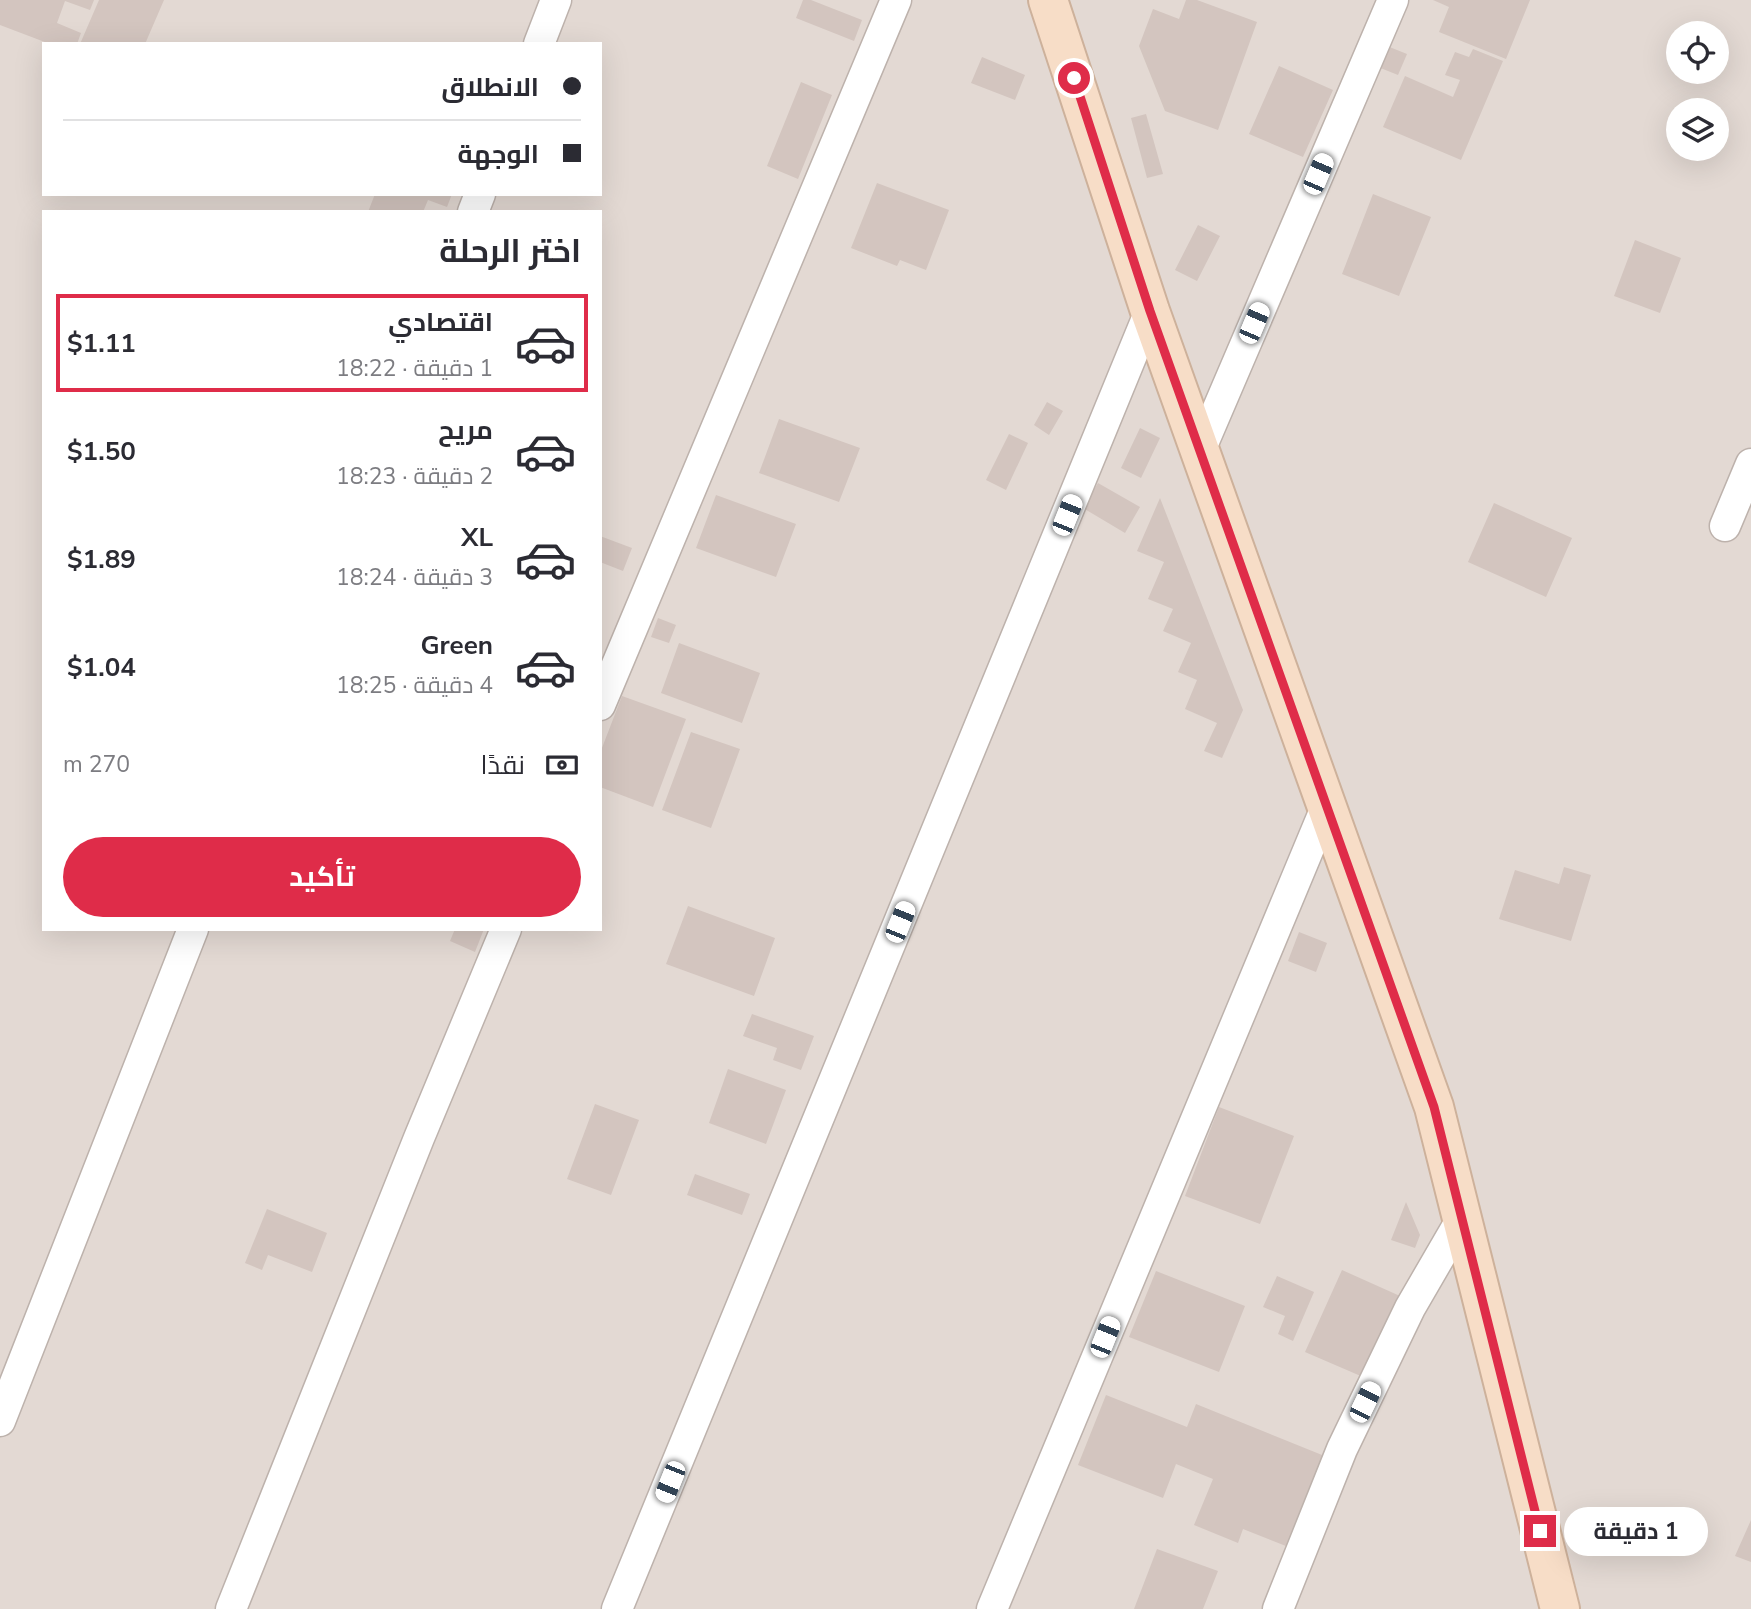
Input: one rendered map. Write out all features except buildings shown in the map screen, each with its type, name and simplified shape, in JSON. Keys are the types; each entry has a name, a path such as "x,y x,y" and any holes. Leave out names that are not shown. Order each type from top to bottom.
{"street":[{"path":"540,42 556,0"},
{"path":"602,700 896,0"},
{"path":"1048,0 1150,311 1434,1107 1560,1609"},
{"path":"1201,448 1393,0"},
{"path":"617,1609 1150,311"},
{"path":"1725,526 1751,464"},
{"path":"992,1609 1328,805"},
{"path":"0,1421 10,1361 192,931"},
{"path":"231,1609 419,1138 505,931"},
{"path":"1278,1609 1342,1449 1410,1308 1461,1220"}],"shaded area":[{"path":"0,0 1751,0 1751,1609 0,1609"}],"route":[{"path":"1074,78 1150,311 1434,1107 1540,1531"}]}
